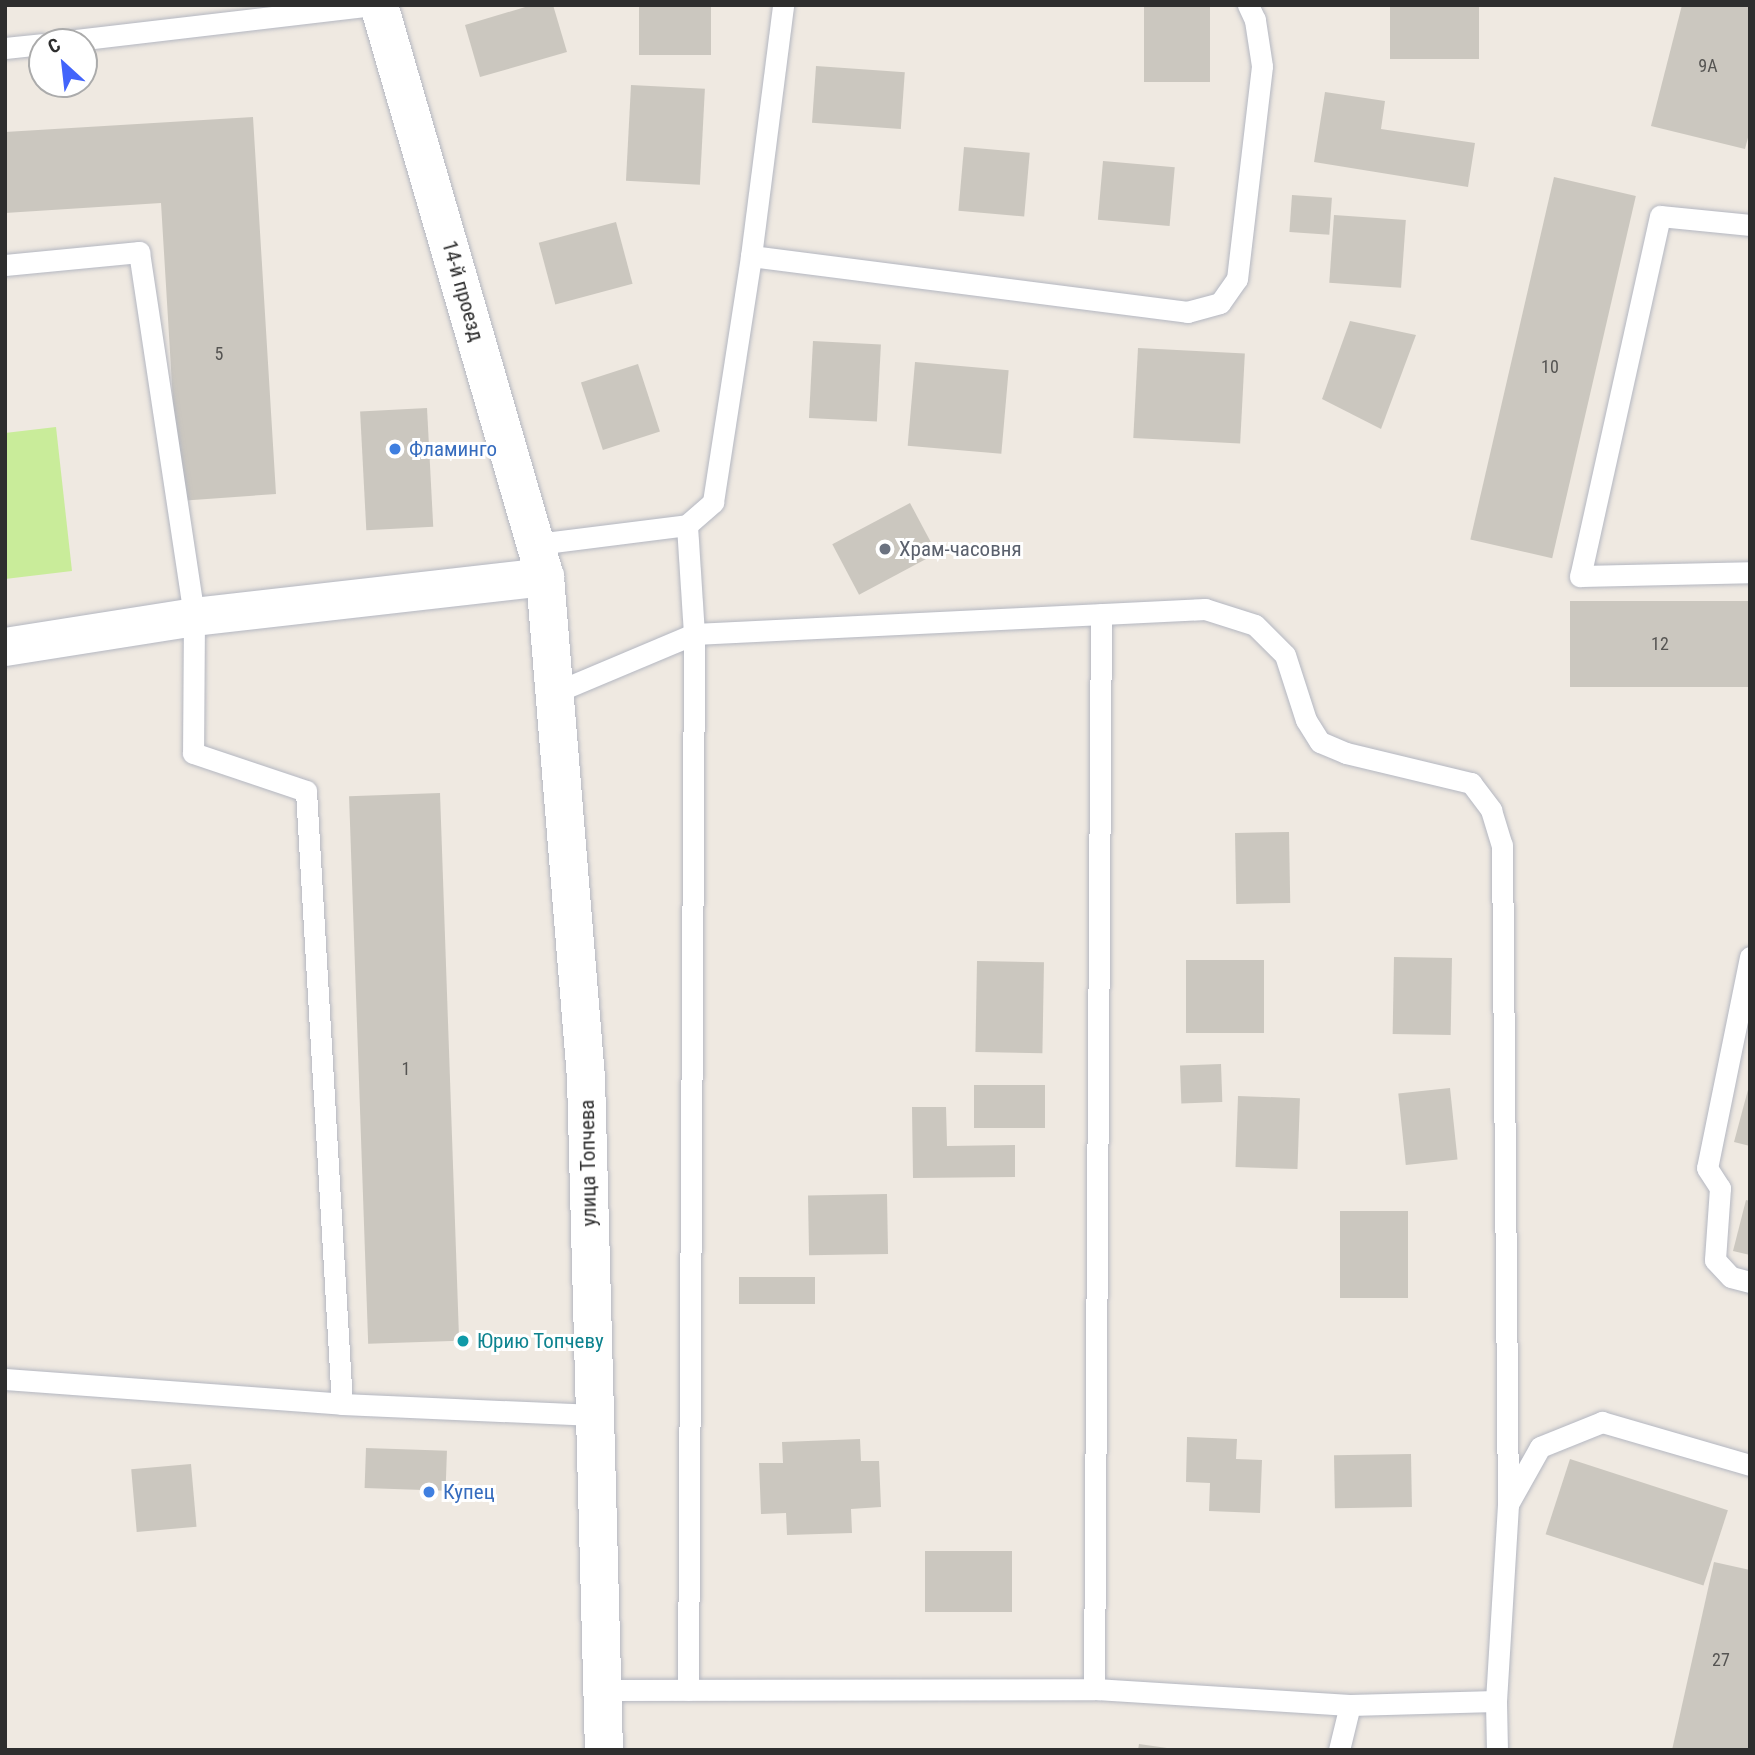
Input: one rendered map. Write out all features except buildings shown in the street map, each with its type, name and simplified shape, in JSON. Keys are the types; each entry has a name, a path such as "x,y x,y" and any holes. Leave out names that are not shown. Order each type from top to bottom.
{"street":[{"name":"14-й проезд","path":"379,5 541,560"},
{"path":"5,647 541,560"},
{"name":"улица Топчева","path":"541,560 556,692 586,1078 604,1750"}],"lane":[{"path":"98,37 373,5"},
{"path":"541,560 687,525 713,502 751,256 783,5"},
{"path":"751,256 1187,312 1220,303 1237,279 1262,66 1255,20 1248,5"},
{"path":"5,48 28,46"},
{"path":"1750,225 1660,216 1580,576 1750,572"},
{"path":"5,265 139,252 194,617 192,753 306,790 342,1404"},
{"path":"687,525 694,634 688,1690"},
{"path":"556,692 694,634 1205,609 1255,625 1285,654 1306,720 1320,742 1346,753 1471,783 1491,810 1502,845 1508,1504 1496,1701 1497,1750"},
{"path":"1094,1689 1101,614"},
{"path":"1750,957 1707,1168 1720,1188 1715,1260 1731,1277 1750,1282"},
{"path":"5,1379 342,1404 594,1415"},
{"path":"1508,1504 1540,1447 1602,1422 1750,1465"},
{"path":"601,1690 1094,1689 1350,1705 1496,1701"},
{"path":"1339,1750 1350,1705"}],"green space":[{"path":"56,427 72,571 5,579 5,433"}],"place":[{"name":"Фламинго","path":"395,449"},
{"name":"Храм-часовня","path":"885,549"},
{"name":"Юрию Топчеву","path":"463,1341"},
{"name":"Купец","path":"429,1492"}]}
